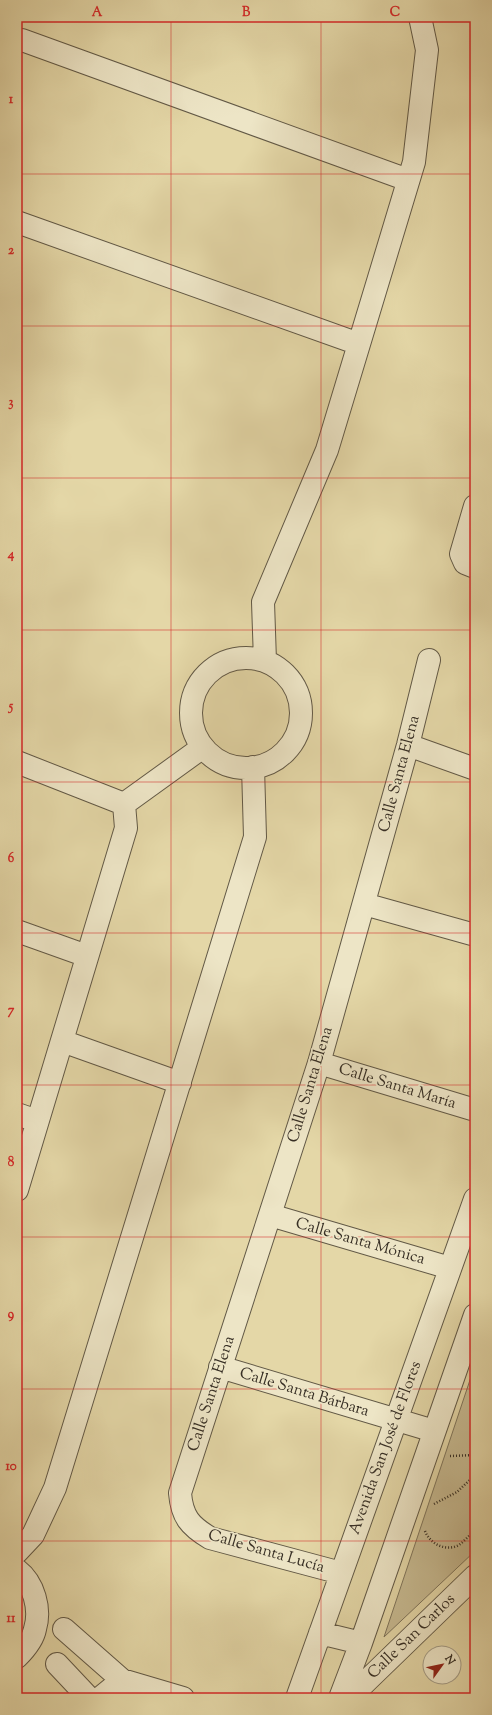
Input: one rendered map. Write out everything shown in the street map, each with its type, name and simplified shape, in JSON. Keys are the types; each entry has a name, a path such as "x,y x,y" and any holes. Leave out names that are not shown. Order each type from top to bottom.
{"street":[{"path":"265,661 263,602 327,450 414,162 427,50 420,17"},
{"path":"22,40 408,180"},
{"path":"17,222 359,344"},
{"path":"468,563 461,554 475,506"},
{"path":"249,658 265,661 279,669 291,681 299,698 301,717 296,735 286,751 271,762 253,767 234,767 216,759 203,747 194,730 191,711 194,693 204,677 217,666 232,659 249,658"},
{"name":"Calle Santa Elena","path":"181,1506 180,1494 319,1063 408,746 429,660"},
{"path":"408,746 475,769"},
{"path":"124,804 203,747"},
{"path":"17,762 124,804"},
{"path":"17,1552 33,1535 56,1488 255,837 253,767"},
{"path":"17,1190 126,828 124,804"},
{"path":"364,904 475,935"},
{"path":"17,931 88,956"},
{"path":"62,1041 180,1083"},
{"name":"Calle Santa María","path":"319,1063 475,1110"},
{"path":"17,1114 38,1121"},
{"name":"Avenida San José de Flores","path":"297,1698 475,1199"},
{"name":"Calle Santa Mónica","path":"270,1215 450,1268"},
{"path":"340,1698 361,1643 475,1315"},
{"name":"Calle Santa Bárbara","path":"220,1367 434,1431"},
{"name":"Calle Santa Lucía","path":"181,1506 186,1518 196,1530 210,1538 341,1574"},
{"path":"17,1570 21,1573 32,1590 37,1609 35,1629 27,1647 17,1657"},
{"name":"Calle San Carlos","path":"349,1698 475,1576"},
{"path":"64,1629 122,1680 139,1698"},
{"path":"320,1633 361,1643"},
{"path":"57,1664 89,1698"},
{"path":"100,1698 122,1680"},
{"path":"122,1680 183,1698"}],"path":[{"path":"433,1505 457,1492 475,1474"},
{"path":"424,1527 425,1533 437,1546 451,1548 460,1545 471,1534 475,1505"}],"shaded area":[{"path":"475,1365 475,1551 384,1637"}]}
